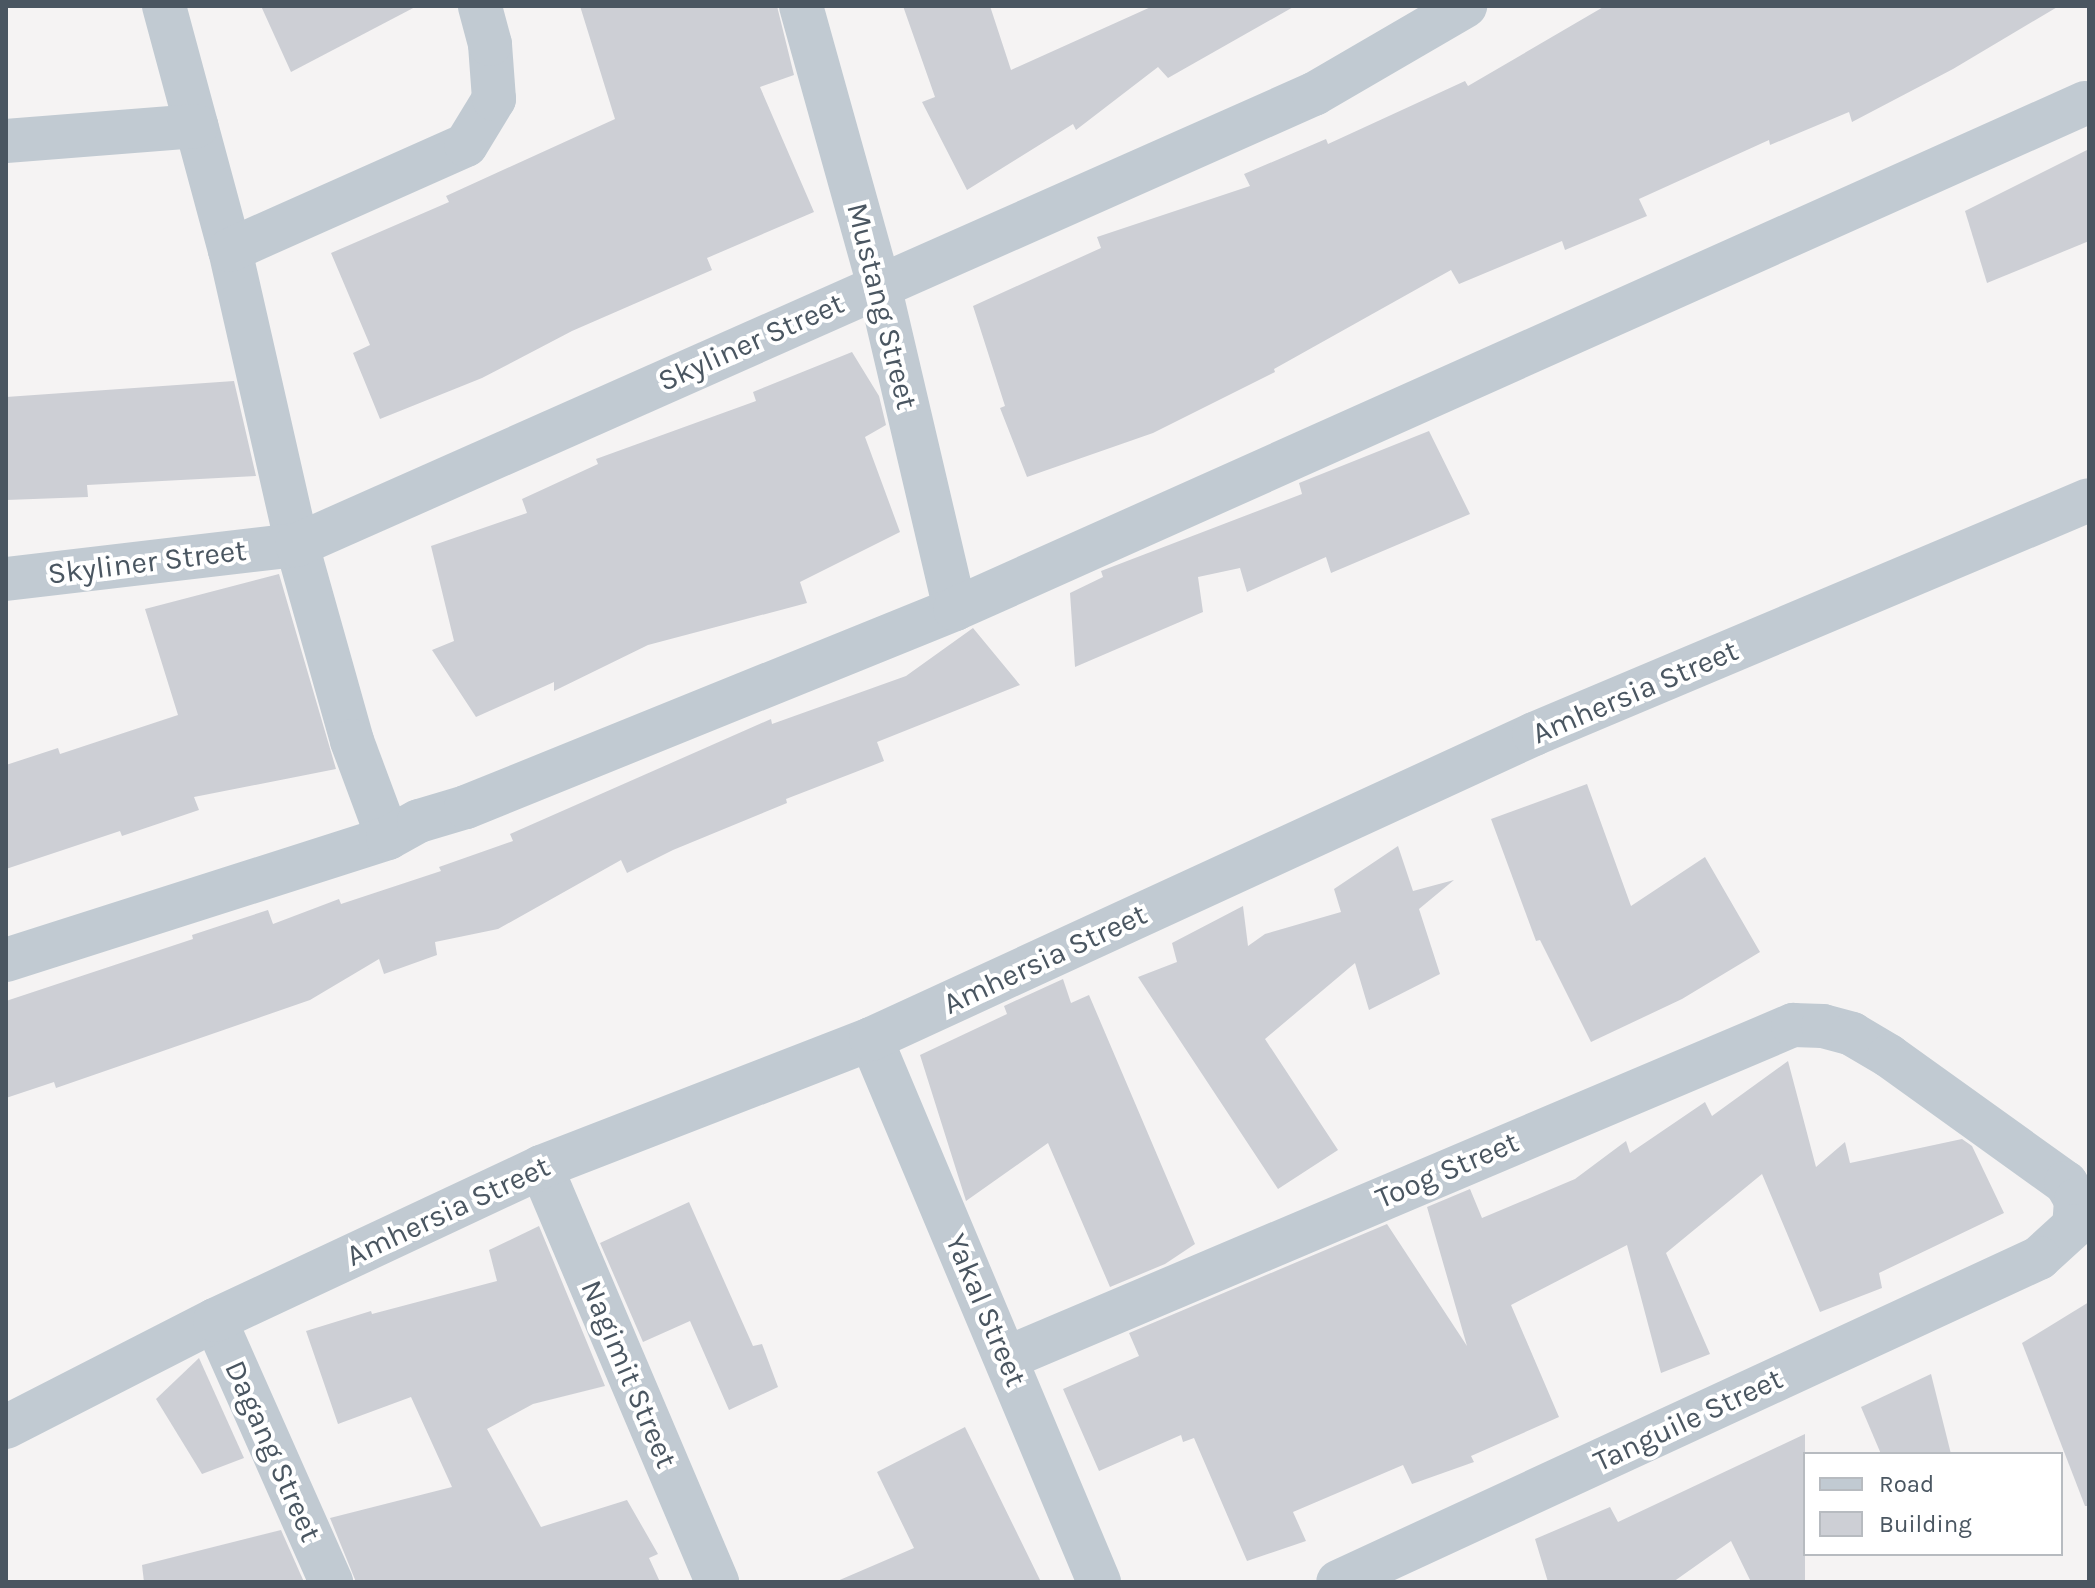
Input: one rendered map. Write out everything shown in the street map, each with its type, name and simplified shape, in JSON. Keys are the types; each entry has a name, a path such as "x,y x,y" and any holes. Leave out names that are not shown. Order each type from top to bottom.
{"street":[{"path":"164,6 230,250 297,545 352,741 388,838"},
{"path":"230,250 466,145 494,99 490,44 480,6"},
{"name":"Mustang Street","path":"801,6 879,285 955,609"},
{"name":"Skyliner Street","path":"6,579 297,545 1314,94 1413,19 1465,6"},
{"path":"6,960 388,838 419,821 466,807 955,609 2085,103"},
{"path":"6,141 196,126"},
{"name":"Amhersia Street","path":"6,1427 215,1320 541,1167 871,1039 1534,734 2089,500"},
{"name":"Toog Street","path":"1007,1358 1793,1025 1823,1026 1852,1034 1889,1056 2066,1183 2076,1200 2074,1226 2039,1258"},
{"name":"Yakal Street","path":"871,1039 1099,1582"},
{"name":"Nagimit Street","path":"541,1167 717,1582"},
{"name":"Tanguile Street","path":"1338,1582 2039,1258"},
{"name":"Dagang Street","path":"215,1320 331,1582"}],"building":[{"path":"261,6 417,6 291,72"},
{"path":"580,6 777,6 794,75 760,87 814,212 707,258 712,270 572,331 482,378 380,419 353,353 370,345 331,253 449,202 446,196 615,119"},
{"path":"903,6 990,6 1011,70 1153,6 1295,6 1168,78 1158,67 1076,130 1073,124 967,190 922,102 935,97"},
{"path":"1605,6 2059,6 1953,69 1852,122 1849,112 1770,145 1769,140 1639,199 1647,216 1565,250 1562,241 1459,284 1451,270 1274,369 1275,372 1153,433 1027,477 1000,408 1005,406 973,306 1101,248 1097,237 1250,186 1244,174 1326,139 1328,144 1465,81 1468,86"},
{"path":"2089,149 2089,241 1987,283 1965,211"},
{"path":"852,352 879,396 886,425 865,437 900,532 800,582 807,603 648,645 554,691 554,682 476,717 432,650 454,641 431,546 527,513 522,499 598,464 596,459 756,401 753,392"},
{"path":"234,381 256,476 87,485 88,497 6,500 6,397"},
{"path":"1429,431 1470,514 1331,573 1326,557 1247,592 1240,568 1198,577 1203,612 1075,667 1070,593 1103,577 1101,571 1302,494 1299,483"},
{"path":"279,574 336,769 194,797 199,810 122,836 120,831 6,869 6,765 58,748 60,754 178,715 145,609"},
{"path":"973,628 1020,685 877,742 884,761 786,799 787,803 673,850 627,873 621,860 498,929 435,942 437,955 384,974 379,959 310,1000 56,1088 54,1082 6,1098 6,1001 193,939 192,935 268,910 273,924 339,899 341,904 441,871 439,867 513,841 510,834 771,719 772,724 906,676"},
{"path":"1587,784 1631,906 1705,857 1760,952 1682,999 1591,1042 1540,940 1536,941 1491,819"},
{"path":"1398,846 1413,891 1454,880 1419,909 1440,974 1369,1010 1355,963 1265,1039 1338,1150 1278,1189 1138,977 1177,962 1172,943 1243,906 1248,946 1265,934 1341,912 1334,889"},
{"path":"1063,979 1071,1003 1089,995 1195,1244 1165,1264 1110,1287 1048,1143 966,1201 920,1055 1007,1014 1004,1006"},
{"path":"1788,1061 1816,1167 1845,1142 1850,1163 1962,1139 1972,1146 2004,1213 1879,1273 1882,1288 1820,1312 1762,1174 1666,1253 1710,1354 1661,1373 1627,1245 1511,1305 1559,1417 1471,1456 1474,1462 1412,1484 1403,1465 1293,1512 1306,1541 1247,1561 1194,1438 1183,1442 1181,1435 1099,1471 1063,1389 1139,1356 1129,1333 1387,1224 1467,1346 1427,1207 1470,1189 1482,1218 1575,1179 1626,1141 1630,1153 1705,1102 1712,1116"},
{"path":"689,1202 753,1346 762,1344 778,1387 729,1410 690,1321 643,1342 600,1243"},
{"path":"539,1226 605,1386 533,1404 487,1429 541,1527 627,1500 658,1554 649,1558 660,1582 356,1582 330,1518 452,1487 411,1397 338,1424 306,1331 371,1311 372,1314 497,1281 489,1250"},
{"path":"2089,1302 2089,1506 2085,1506 2022,1343"},
{"path":"199,1358 244,1458 202,1474 156,1399"},
{"path":"1931,1374 1950,1452 1880,1452 1861,1407"},
{"path":"965,1427 1041,1582 835,1582 914,1548 877,1472"},
{"path":"1805,1434 1805,1582 1751,1582 1731,1541 1673,1582 1548,1582 1535,1539 1610,1507 1618,1522"},
{"path":"281,1530 304,1582 144,1582 142,1565"}]}
